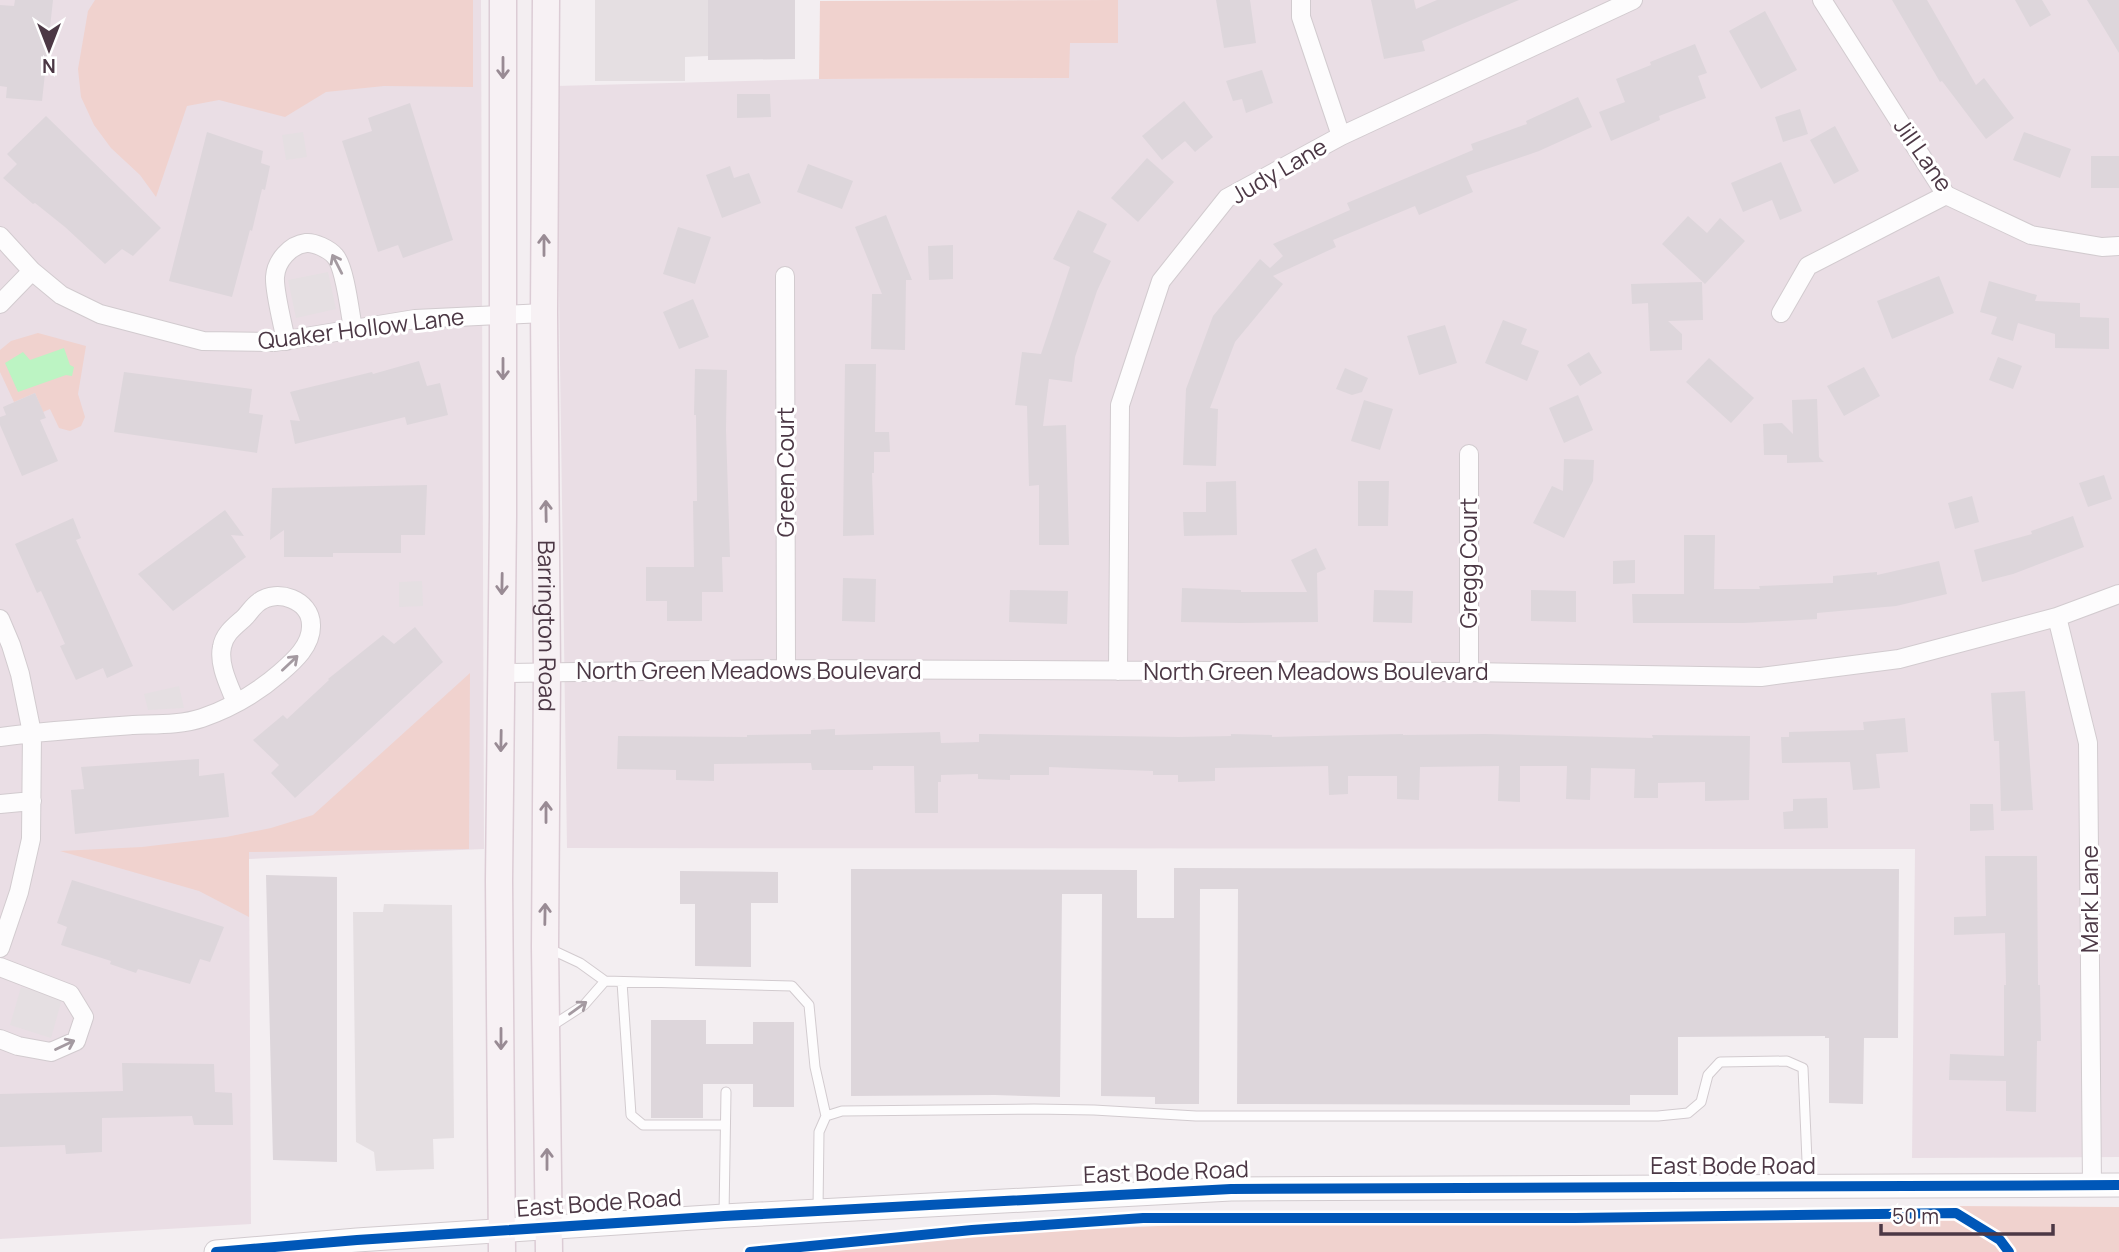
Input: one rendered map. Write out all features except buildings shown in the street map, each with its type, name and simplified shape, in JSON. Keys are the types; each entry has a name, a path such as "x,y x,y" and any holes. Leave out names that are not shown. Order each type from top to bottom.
{"main road":[{"name":"Barrington Road","path":"502,1241 499,881 504,314 503,0"},
{"name":"Barrington Road","path":"546,0 545,947 548,1240"}],"street":[{"path":"1301,0 1301,17 1341,136"},
{"name":"Judy Lane","path":"1118,671 1120,405 1161,281 1227,198 1341,136 1633,0"},
{"name":"Jill Lane","path":"1822,0 1946,195 2031,235 2102,247 2119,246"},
{"path":"1780,313 1808,266 1946,195"},
{"name":"Quaker Hollow Lane","path":"0,236 32,271 61,295 100,314 202,341 266,343 415,319 544,313"},
{"path":"286,341 275,278 279,263 291,248 306,243 316,245 335,256 341,270 353,330"},
{"path":"0,304 32,271"},
{"name":"Green Court","path":"785,276 786,669"},
{"name":"Gregg Court","path":"1469,454 1469,672"},
{"name":"North Green Meadows Boulevard","path":"501,673 786,669 1469,672 1761,677 1899,659 2057,617 2119,594"},
{"path":"0,737 200,719 236,703 259,691 298,657 308,640 312,626 308,613 296,601 285,596 275,596 260,601 228,633 221,648 223,669 236,703"},
{"name":"Mark Lane","path":"2057,617 2088,743 2092,1185"},
{"path":"0,619 20,674 32,733 31,839 19,892 0,948"},
{"path":"0,804 32,801"},
{"path":"0,967 70,994 84,1017 76,1041 51,1052 18,1046 0,1039"},
{"name":"East Bode Road","path":"216,1252 357,1240 548,1240 724,1216 1231,1189 2119,1185"}],"lane":[{"path":"545,947 580,963 605,981 792,986 809,1005 815,1067 826,1115 819,1132 818,1211"},
{"path":"547,1029 584,1005 605,981"},
{"path":"622,982 631,1115 643,1125 725,1125"},
{"path":"826,1115 842,1111 1034,1109 1106,1110 1196,1116 1658,1116 1688,1113 1701,1102 1708,1075 1720,1062 1787,1061 1803,1068 1808,1186"},
{"path":"724,1216 726,1092"}],"shaded area":[{"path":"0,0 481,0 484,849 249,859 251,1224 0,1239"},
{"path":"95,0 473,0 473,87 384,86 326,92 285,117 219,100 187,106 156,197 140,175 111,148 94,125 81,97 78,69 88,11"},
{"path":"595,0 708,0 708,56 685,57 685,81 595,81"},
{"path":"1118,0 2119,0 2119,1157 1912,1158 1915,849 567,848 556,86 819,79 1068,78 1069,43 1118,43"},
{"path":"1118,0 1118,43 1070,43 1069,78 819,79 820,1"},
{"path":"303,132 307,157 286,160 282,135"},
{"path":"328,272 336,309 296,318 288,280"},
{"path":"38,333 86,346 78,394 85,417 81,426 70,431 59,428 50,409 43,412 35,393 14,402 0,372 0,350 11,341"},
{"path":"64,348 70,365 74,367 72,376 66,375 18,392 5,363 23,352 30,360"},
{"path":"422,581 423,606 399,607 399,582"},
{"path":"470,673 469,849 249,852 249,917 199,891 60,851 142,847 226,837 271,828 313,815"},
{"path":"179,686 184,708 148,710 144,694"},
{"path":"384,904 452,905 454,1138 433,1139 434,1169 376,1171 374,1152 356,1142 353,912 383,912"},
{"path":"21,987 62,999 51,1038 10,1025"},
{"path":"1954,1206 2119,1207 2119,1252 822,1252 1009,1233 1179,1225 1934,1222"}],"cycle path":[{"path":"216,1252 724,1216 1231,1189 2119,1185"},
{"path":"750,1252 972,1230 1143,1218 1575,1218 1956,1213 2000,1240 2009,1252"}]}
